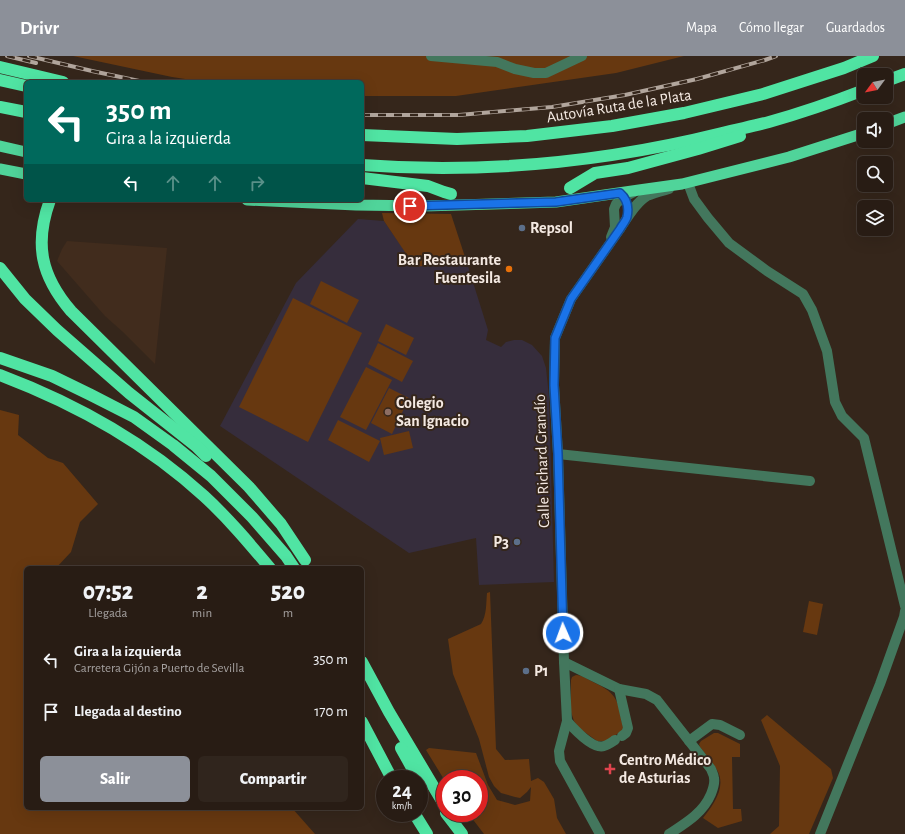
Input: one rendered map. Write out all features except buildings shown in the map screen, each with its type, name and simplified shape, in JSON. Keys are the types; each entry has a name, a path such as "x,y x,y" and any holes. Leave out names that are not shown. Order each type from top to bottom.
{"highway":[{"name":"Autovía Ruta de la Plata","path":"364,135 457,139 527,136 612,126 684,113 763,94 844,68 873,56"},
{"path":"0,67 55,80"},
{"path":"893,78 905,74"},
{"path":"0,80 24,86"},
{"path":"364,165 400,168 479,167 527,165 617,155 683,143 770,121 857,92"},
{"path":"0,107 24,112"},
{"path":"570,188 595,172 628,168 698,149 777,125 807,110"},
{"path":"893,121 905,117"},
{"path":"291,202 424,206 556,202 685,184 788,157 857,135"},
{"path":"0,146 24,152"},
{"path":"0,168 24,174"},
{"path":"364,178 428,186 451,194"},
{"path":"49,202 41,236 42,250 51,284 61,300 249,487 281,524 308,564"},
{"path":"334,202 356,205"},
{"path":"0,268 26,299 57,330 129,393 196,446 256,503 308,564"},
{"path":"0,358 52,376 91,394 134,417 212,476 247,512 286,556 293,566"},
{"path":"0,375 85,412 163,462 204,496 224,515 268,566"},
{"path":"364,666 389,712 436,791"},
{"path":"364,682 411,766 436,799"},
{"path":"364,726 387,770"},
{"path":"420,822 427,834"},
{"path":"453,822 462,834"},
{"path":"455,822 462,834"}],"street":[{"path":"431,56 497,62 515,69 534,73 546,73 582,56"},
{"path":"685,184 708,218 729,242 767,271 803,294 812,310 827,351 835,402 842,416 864,438 905,606"},
{"name":"Calle Richard Grandío","path":"600,834 560,761 559,752 567,722 558,454 554,385 555,338 571,299 627,218 642,200 648,196 685,184"},
{"path":"588,197 604,200 614,209 616,204 629,193"},
{"path":"627,218 629,193"},
{"name":"Calle Richard Grandío","path":"606,248 615,227 614,209"},
{"path":"558,454 810,481"},
{"path":"820,834 880,684 905,611"},
{"path":"564,662 619,689 646,694 657,700 711,770 714,778 713,789 708,800 698,813 688,822 669,834"},
{"path":"567,722 580,735 596,747 604,747 626,734 628,728 619,689"},
{"path":"689,741 712,724 720,725 740,735"}],"shaded area":[{"path":"73,56 684,56 616,73 456,96 364,96 364,80 192,80"},
{"path":"382,213 451,214 466,260 415,267 384,221"},
{"name":"Colegio San Ignacio","path":"358,219 384,221 415,266 466,260 488,330 486,340 501,347 506,342 522,340 532,345 542,356 546,368 549,397 554,582 479,585 476,538 409,553 220,426 296,283"},
{"path":"67,241 167,248 155,364 105,316 57,261"},
{"path":"321,281 359,300 347,323 310,304"},
{"path":"293,298 362,333 308,442 239,407"},
{"path":"386,324 414,338 406,355 378,341"},
{"path":"378,343 413,361 402,382 368,364"},
{"path":"366,367 392,380 366,430 340,417"},
{"path":"389,388 409,398 392,434 371,423"},
{"path":"0,410 19,415 18,435 48,458 63,463 98,504 80,522 71,552 58,566 24,566 24,810 294,810 315,834 0,834"},
{"path":"338,420 380,441 369,462 328,440"},
{"path":"409,431 413,448 384,455 380,438"},
{"path":"490,592 496,749 505,760 529,759 531,781 538,778 544,782 554,799 557,818 566,834 484,834 475,822 488,822 488,785 497,800 515,805 530,801 531,787 520,798 501,793 494,786 489,777 479,739 453,674 448,639 481,624 485,613 487,593"},
{"path":"809,601 823,604 817,635 803,632"},
{"path":"576,675 582,676 602,686 613,695 616,700 623,728 622,731 606,741 597,741 579,728 574,721 571,712 571,680 572,677"},
{"path":"767,715 831,769 833,778 809,834 770,834 779,826 780,766 761,720"},
{"path":"714,733 718,733 740,744 740,757 732,757 733,809 741,809 742,821 718,828 703,818 718,796 720,789 720,776 699,744 701,741"},
{"path":"429,748 476,753 482,770 438,770 426,750"}],"railway":[{"path":"7,56 36,63"},
{"path":"29,56 135,80"},
{"path":"364,115 459,115 552,107 625,95 697,79 776,56"}],"place":[{"name":"Repsol","path":"522,228"},
{"name":"Bar Restaurante Fuentesila","path":"509,269"},
{"name":"Colegio San Ignacio","path":"388,412"},
{"name":"P3","path":"517,542"},
{"name":"P1","path":"526,671"},
{"name":"Centro Médico de Asturias","path":"610,769"}],"route":[{"path":"410,206 556,202 620,193 625,197 627,204 627,218 571,299 555,338 554,385 558,454 563,633"}]}
